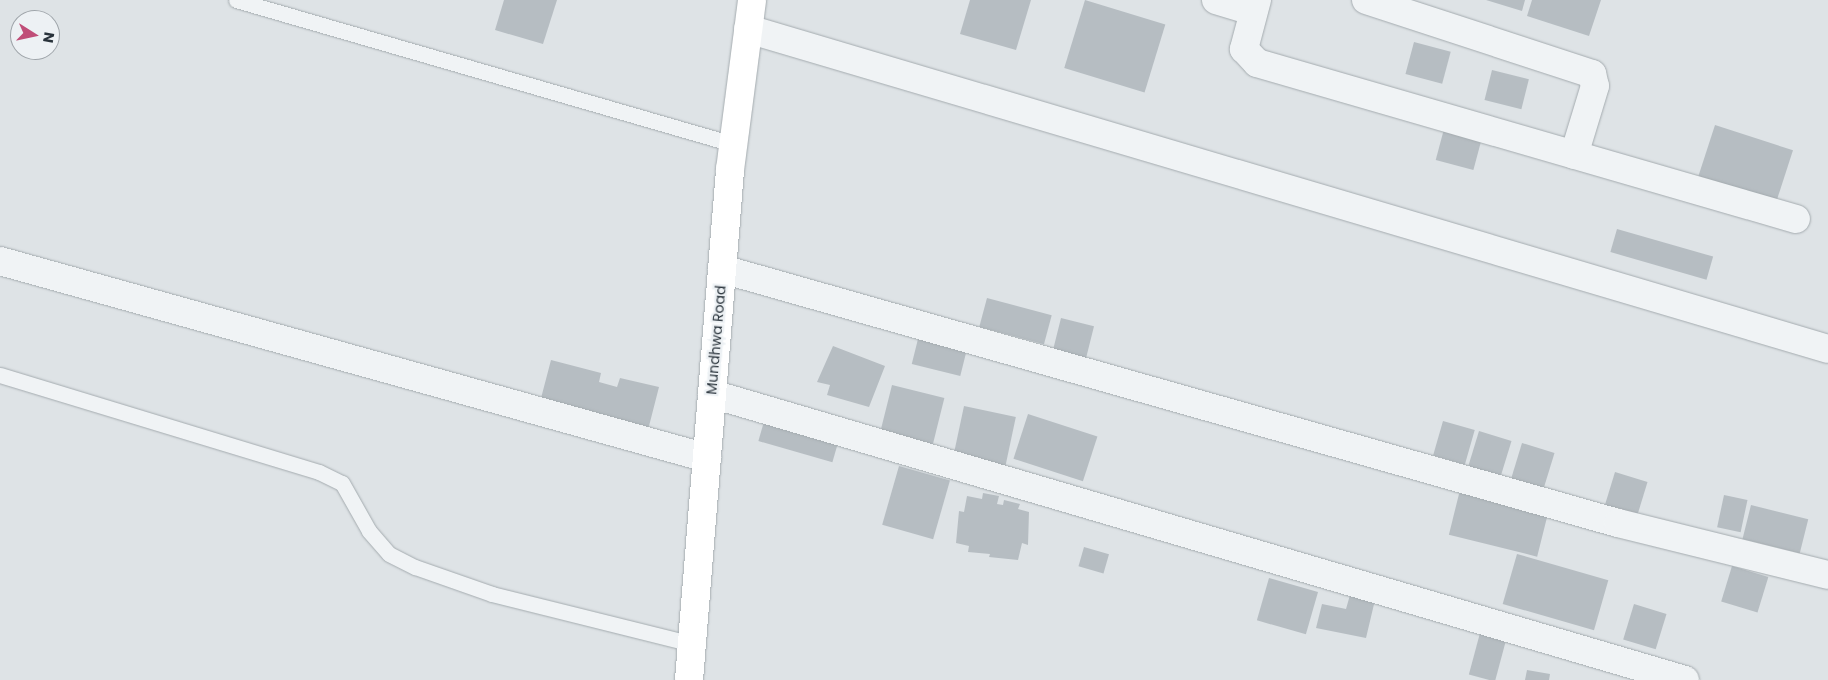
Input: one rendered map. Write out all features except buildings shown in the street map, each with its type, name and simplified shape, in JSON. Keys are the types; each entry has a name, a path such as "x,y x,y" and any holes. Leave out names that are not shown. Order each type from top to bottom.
{"main road":[{"name":"Mundhwa Road","path":"690,680 733,144 752,0"}],"street":[{"path":"1216,0 1255,6 1244,49 1257,63 1796,219"},
{"path":"1366,0 1592,74 1595,86 1574,155"},
{"path":"748,29 1828,349"},
{"path":"0,261 707,458"},
{"path":"722,269 1589,515 1828,575"},
{"path":"712,394 1685,680"}],"lane":[{"path":"236,0 733,144"},
{"path":"0,375 319,472 342,483 369,531 389,554 415,567 492,594 692,644"}]}
